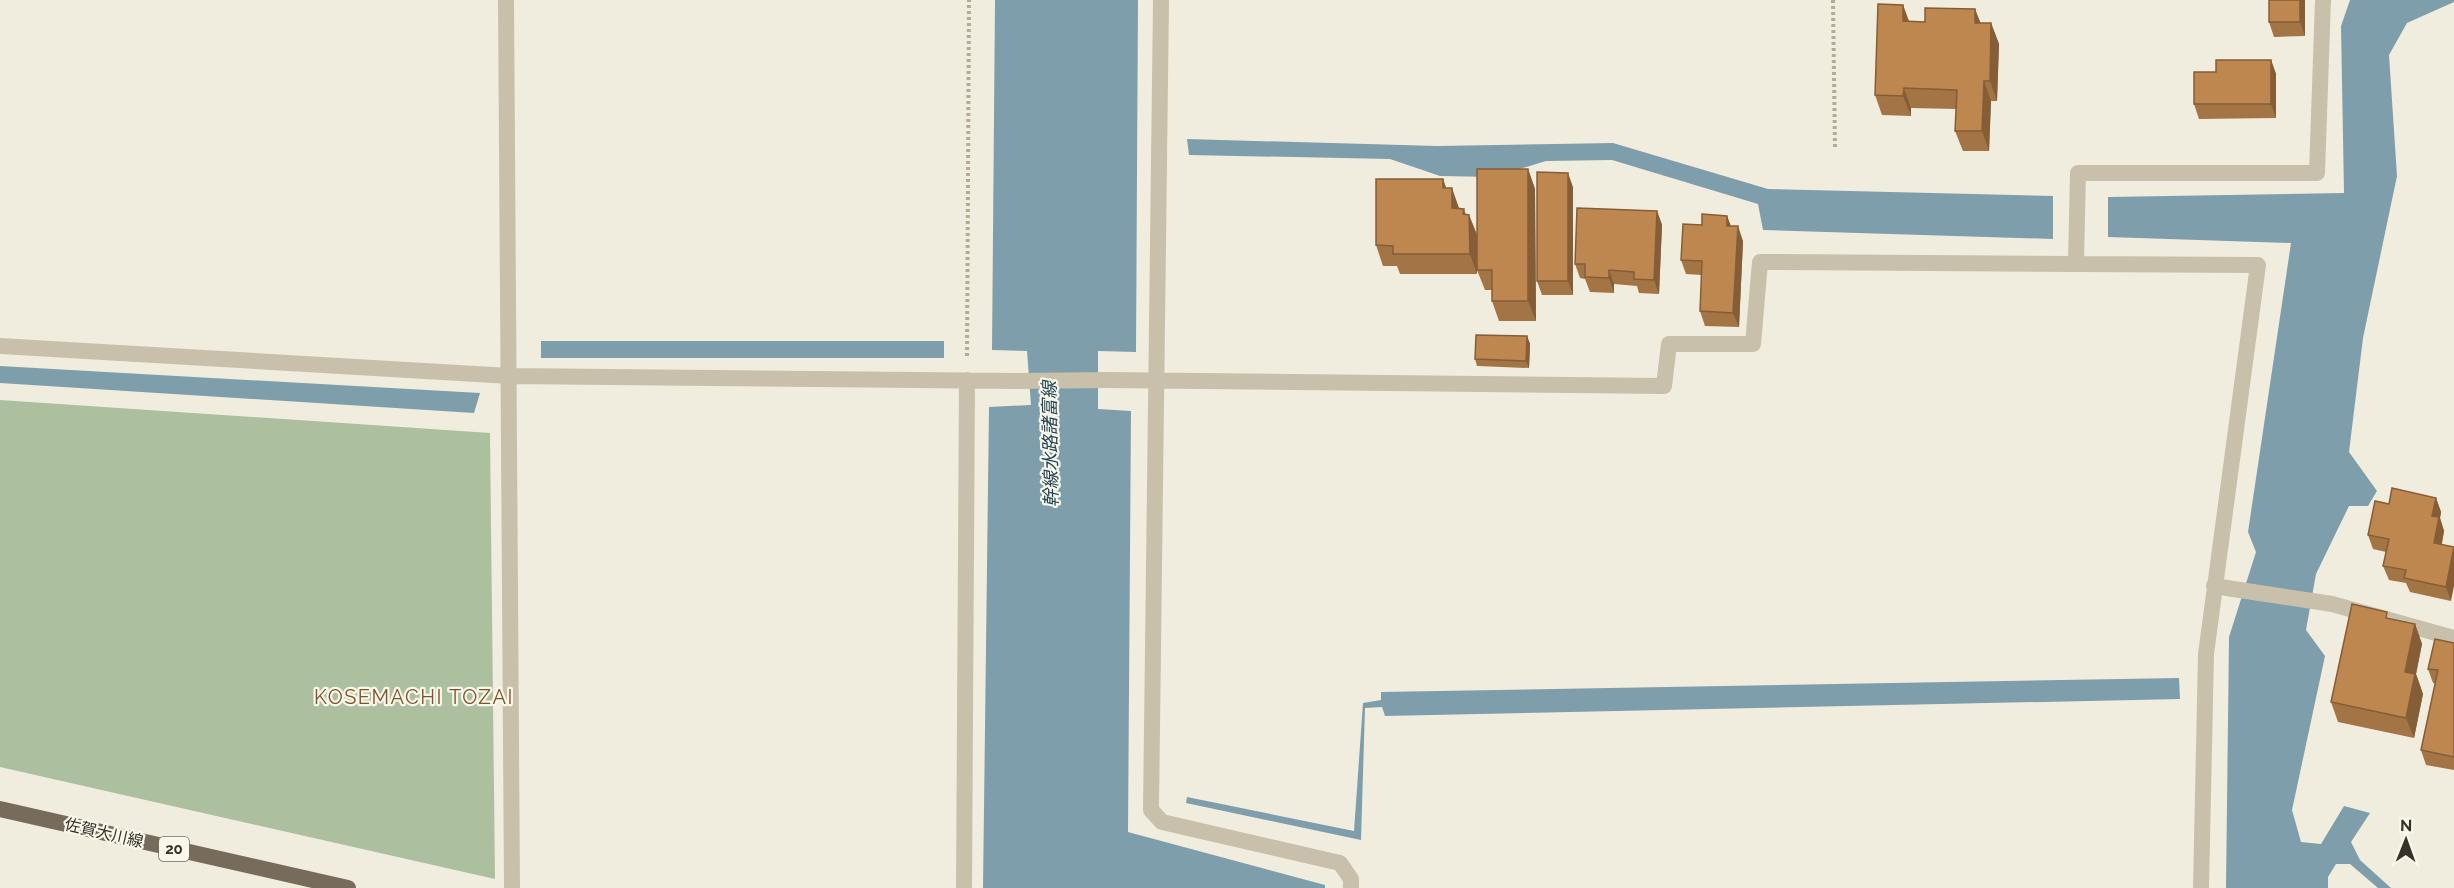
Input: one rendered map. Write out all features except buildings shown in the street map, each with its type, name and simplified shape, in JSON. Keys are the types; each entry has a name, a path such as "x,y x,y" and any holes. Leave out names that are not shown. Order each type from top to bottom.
{"main road":[{"name":"佐賀大川線","path":"0,809 348,888"}],"street":[{"path":"506,0 512,888"},
{"path":"1161,0 1151,810 1162,822 1340,863 1351,879 1351,888"},
{"path":"2076,262 2078,173 2317,172 2323,0"},
{"path":"0,346 510,376 1664,386 1669,344 1753,344 1760,262 2076,262 2259,265 2206,654 2201,888"},
{"path":"964,888 967,380"},
{"path":"2214,585 2332,604 2454,638"}],"path":[{"path":"967,380 969,0"},
{"path":"1833,0 1835,149"}],"green space":[{"path":"0,400 490,433 495,879 0,767"}],"water":[{"name":"幹線水路諸富線","path":"995,0 1138,0 1136,352 1098,351 1098,409 1131,411 1128,832 1325,885 1325,888 983,888 989,407 1031,405 1027,351 992,350"},
{"path":"2350,0 2454,0 2407,23 2389,55 2397,176 2363,338 2349,452 2377,491 2368,506 2349,506 2316,574 2306,630 2325,656 2292,810 2301,842 2321,844 2344,806 2370,813 2351,842 2360,860 2391,888 2378,888 2350,864 2336,864 2328,877 2328,888 2226,888 2229,637 2256,552 2248,532 2291,243 2108,237 2108,197 2344,193 2341,26"},
{"path":"1187,139 1437,146 1613,143 1768,189 2053,196 2053,239 1763,230 1758,204 1612,160 1546,161 1493,177 1440,176 1390,159 1189,155"},
{"path":"541,341 944,341 944,358 541,358"},
{"path":"0,366 480,393 474,413 0,383"},
{"path":"2179,678 2180,699 1385,716 1382,707 1365,708 1361,840 1186,803 1187,797 1354,831 1363,703 1381,700 1381,692"}],"district":[{"name":"KOSEMACHI TOZAI","path":"414,697"}]}
